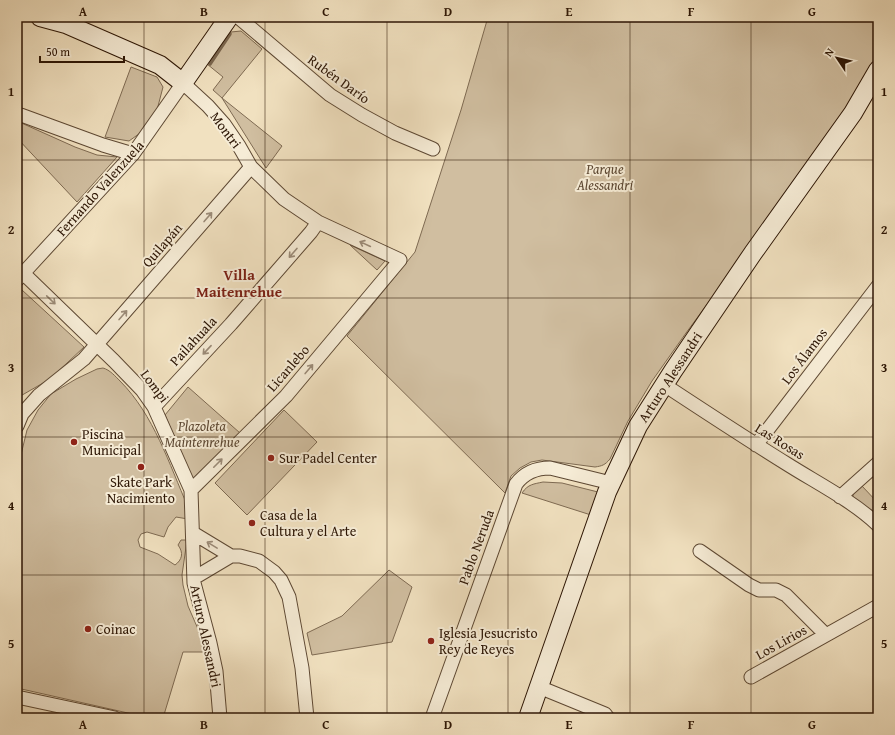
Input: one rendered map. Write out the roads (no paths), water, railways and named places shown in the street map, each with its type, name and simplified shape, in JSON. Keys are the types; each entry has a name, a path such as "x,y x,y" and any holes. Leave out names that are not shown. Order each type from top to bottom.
{"street":[{"name":"Montri","path":"40,17 66,24 160,65 183,83 208,106 224,124 251,167 284,199 318,222 400,260"},
{"name":"Fernando Valenzuela","path":"20,277 133,154 229,17"},
{"name":"Rubén Darío","path":"238,17 330,95 395,133 433,149"},
{"name":"Fernando Valenzuela","path":"160,65 186,62 205,52"},
{"name":"Arturo Alessandri","path":"528,718 611,483 638,426 663,384 753,253 853,112 878,70"},
{"path":"17,115 21,115 103,145 133,154"},
{"name":"Quilapán","path":"17,426 22,414 39,395 84,359 251,167"},
{"name":"Pailahuala","path":"154,407 236,318 318,222"},
{"name":"Licanlebo","path":"191,490 286,396 400,260"},
{"name":"Lompi","path":"20,277 97,344 142,390 154,407 191,490 194,578"},
{"name":"Los Álamos","path":"756,445 873,302 878,286"},
{"name":"Las Rosas","path":"663,384 756,445 840,497 872,519 878,525"},
{"path":"840,497 878,463"},
{"name":"Pablo Neruda","path":"432,718 516,484 530,472 543,468 550,468 611,483"},
{"path":"193,533 231,556 245,557 259,561 274,572 285,588 289,597 302,668 307,718"},
{"name":"Los Lirios","path":"700,551 749,586 759,590 776,590 786,595 826,635"},
{"path":"194,578 231,556"},
{"name":"Arturo Alessandri","path":"194,578 216,671 220,718"},
{"name":"Los Lirios","path":"751,677 878,606"},
{"path":"539,687 605,714 608,718"},
{"path":"17,697 115,718"}],"waterway":[{"path":"210,64 230,34"}],"place":[{"name":"Piscina Municipal","path":"74,442"},
{"name":"Sur Padel Center","path":"271,458"},
{"name":"Skate Park Nacimiento","path":"141,467"},
{"name":"Casa de la Cultura y el Arte","path":"252,523"},
{"name":"Coinac","path":"88,629"},
{"name":"Iglesia Jesucristo Rey de Reyes","path":"431,641"}],"district":[{"name":"Villa Maitenrehue","path":"239,284"}],"park label":[{"name":"Parque Alessandri","path":"605,178"},
{"name":"Plazoleta Maintenrehue","path":"202,434"}]}
